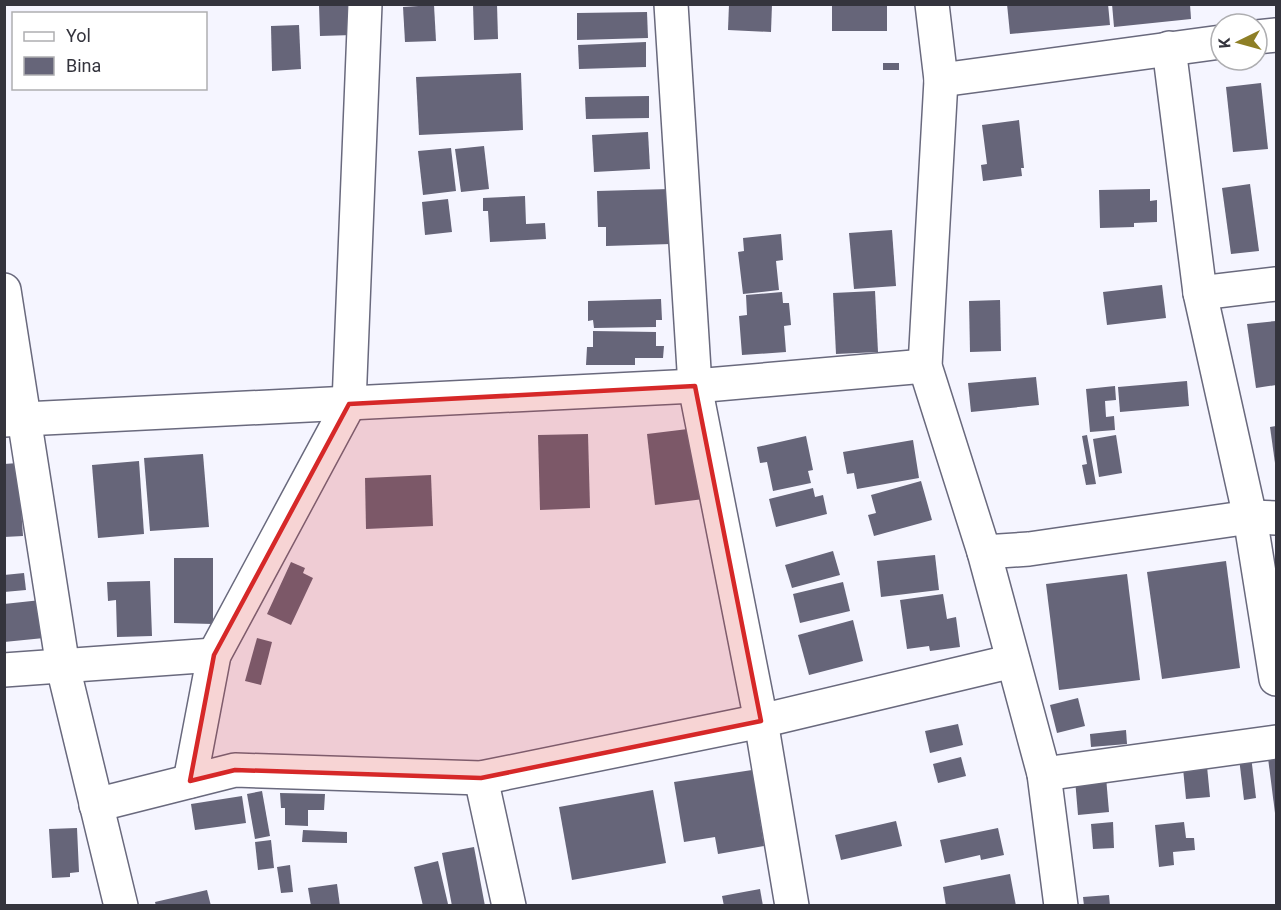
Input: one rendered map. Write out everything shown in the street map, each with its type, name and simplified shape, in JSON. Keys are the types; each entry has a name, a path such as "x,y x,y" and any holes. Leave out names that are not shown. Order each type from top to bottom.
{"street":[{"path":"190,781 214,655 349,404 365,4"},
{"path":"671,4 694,386 761,721 792,906"},
{"path":"932,4 941,80 925,366 984,552 1044,774 1061,906"},
{"path":"941,80 1209,43"},
{"path":"1169,48 1200,292 1263,518 1276,679"},
{"path":"1200,292 1276,284"},
{"path":"4,290 15,418 63,667 121,906"},
{"path":"15,418 694,386 925,366"},
{"path":"984,552 1029,549 1263,518"},
{"path":"4,670 214,655"},
{"path":"96,805 235,770 481,778 761,721 1013,661"},
{"path":"1044,774 1276,742"},
{"path":"481,778 509,906"}],"highlighted area":[{"path":"695,386 761,721 481,778 235,770 190,781 214,655 349,404"}],"building":[{"path":"352,4 353,35 320,36 319,5"},
{"path":"473,4 497,4 498,39 474,40"},
{"path":"729,4 772,4 771,32 728,30"},
{"path":"832,4 887,4 887,31 832,31"},
{"path":"1007,4 1108,4 1110,25 1010,34"},
{"path":"1112,4 1190,4 1191,19 1114,27"},
{"path":"434,5 436,41 405,42 403,7"},
{"path":"647,12 648,38 577,40 577,13"},
{"path":"299,25 301,69 272,71 271,26"},
{"path":"646,42 646,67 579,69 578,45"},
{"path":"883,63 899,63 899,70 883,70"},
{"path":"521,73 523,130 419,135 416,77"},
{"path":"1261,83 1268,149 1233,152 1226,87"},
{"path":"649,96 649,118 586,119 585,97"},
{"path":"1019,120 1024,168 1021,168 1022,176 983,181 981,165 987,164 982,125"},
{"path":"648,132 650,169 594,172 592,135"},
{"path":"484,146 489,189 461,192 455,149"},
{"path":"451,148 456,191 423,195 418,151"},
{"path":"1250,184 1259,251 1231,254 1222,188"},
{"path":"670,189 671,244 606,246 606,227 598,227 597,191"},
{"path":"1150,189 1150,201 1157,200 1157,222 1134,223 1134,227 1100,228 1099,190"},
{"path":"525,196 526,224 545,223 546,239 490,242 488,211 483,211 483,198"},
{"path":"448,199 452,232 425,235 422,202"},
{"path":"892,230 896,286 854,289 849,233"},
{"path":"781,234 783,260 776,261 779,290 743,294 738,252 744,251 743,238"},
{"path":"1162,285 1166,318 1107,325 1103,292"},
{"path":"875,291 878,352 836,354 833,293"},
{"path":"782,292 783,303 789,303 791,325 784,326 786,352 742,355 739,316 747,315 746,295"},
{"path":"661,299 662,320 656,320 656,327 594,328 593,320 588,321 588,301"},
{"path":"1000,300 1001,351 970,352 969,301"},
{"path":"1276,321 1276,385 1256,388 1247,324"},
{"path":"593,331 656,332 656,346 664,346 663,358 635,358 635,365 586,365 587,347 593,347"},
{"path":"1036,377 1039,405 971,412 968,383"},
{"path":"1187,381 1189,406 1120,412 1118,387"},
{"path":"1115,386 1116,400 1105,401 1106,417 1114,416 1115,430 1090,432 1086,389"},
{"path":"1276,426 1276,462 1275,463 1270,427"},
{"path":"696,428 704,499 655,505 647,434"},
{"path":"588,434 590,508 540,510 538,435"},
{"path":"1087,435 1096,484 1086,485 1082,465 1087,464 1082,436"},
{"path":"1116,435 1122,473 1099,477 1093,439"},
{"path":"806,436 813,470 808,471 811,483 773,491 767,462 760,463 757,447"},
{"path":"913,440 919,478 857,489 854,473 847,474 843,452"},
{"path":"203,454 209,527 150,531 144,458"},
{"path":"139,461 144,534 98,538 92,465"},
{"path":"18,463 23,536 4,537 4,464"},
{"path":"431,475 433,526 366,529 365,478"},
{"path":"921,481 932,520 874,536 868,515 876,513 871,495"},
{"path":"813,488 815,497 823,495 827,514 776,527 769,499"},
{"path":"833,551 840,575 792,588 785,565"},
{"path":"935,555 939,590 881,597 877,561"},
{"path":"174,558 213,558 213,624 174,623"},
{"path":"1226,561 1240,668 1162,679 1147,572"},
{"path":"291,562 305,568 303,573 313,578 291,625 267,614"},
{"path":"24,573 26,590 4,592 4,575"},
{"path":"1127,574 1140,680 1059,690 1046,584"},
{"path":"150,581 152,636 117,637 116,600 108,601 107,582"},
{"path":"843,582 850,611 800,623 793,594"},
{"path":"943,594 947,619 956,617 960,647 930,651 929,646 907,649 900,600"},
{"path":"41,600 44,638 4,642 4,604"},
{"path":"853,620 863,661 809,675 798,635"},
{"path":"257,638 272,642 261,685 245,681"},
{"path":"1078,698 1085,726 1057,733 1050,705"},
{"path":"958,724 963,745 930,753 925,731"},
{"path":"1126,730 1127,744 1091,747 1090,734"},
{"path":"1276,749 1276,813 1275,813 1267,750"},
{"path":"1206,756 1210,797 1186,799 1182,758"},
{"path":"1251,756 1256,798 1244,800 1239,758"},
{"path":"961,757 966,776 938,783 933,764"},
{"path":"752,770 764,846 718,854 715,837 684,842 674,782"},
{"path":"1106,777 1109,812 1078,815 1075,779"},
{"path":"653,790 666,863 572,880 559,807"},
{"path":"262,791 270,836 255,839 247,794"},
{"path":"280,793 325,794 324,810 308,810 308,826 285,825 285,808 281,808"},
{"path":"242,796 246,823 195,830 191,804"},
{"path":"896,821 902,846 841,860 835,835"},
{"path":"1113,822 1114,848 1093,849 1091,824"},
{"path":"1184,822 1186,838 1194,838 1195,850 1173,852 1174,865 1159,867 1155,825"},
{"path":"77,828 79,872 70,873 70,877 52,878 49,829"},
{"path":"998,828 1004,855 981,860 980,855 945,863 940,840"},
{"path":"303,830 347,832 347,843 302,842"},
{"path":"271,840 274,868 258,870 255,842"},
{"path":"474,847 485,906 452,906 442,853"},
{"path":"438,861 448,904 423,906 414,867"},
{"path":"290,865 293,892 281,893 277,867"},
{"path":"1010,874 1016,906 946,906 943,887"},
{"path":"337,884 340,906 311,906 308,888"},
{"path":"760,889 763,906 724,906 722,896"},
{"path":"207,890 211,906 156,906 155,902"},
{"path":"1109,895 1110,906 1084,906 1083,897"}]}
